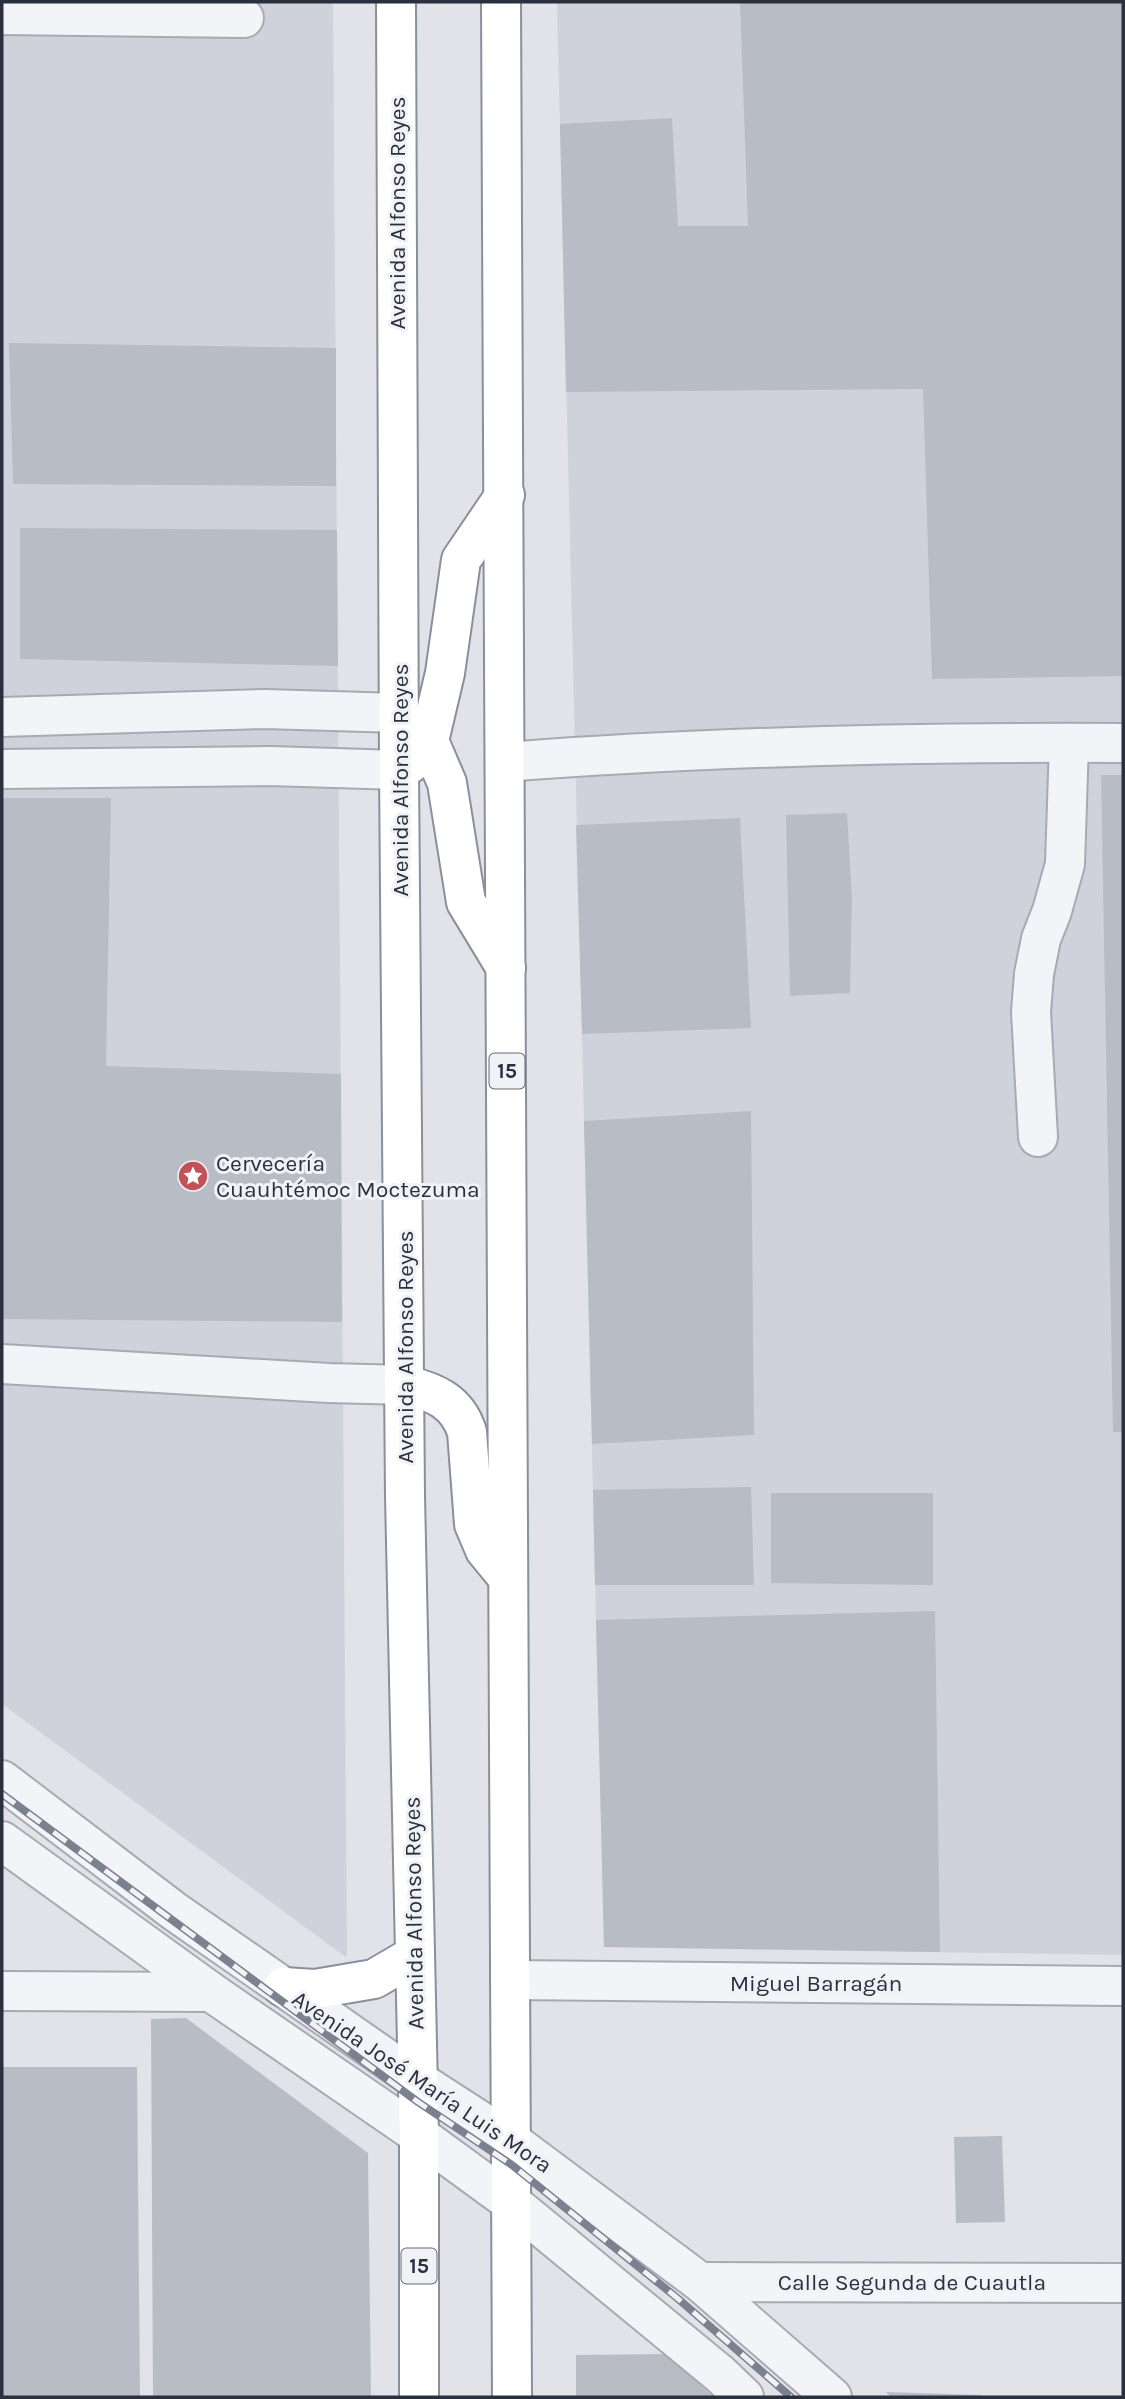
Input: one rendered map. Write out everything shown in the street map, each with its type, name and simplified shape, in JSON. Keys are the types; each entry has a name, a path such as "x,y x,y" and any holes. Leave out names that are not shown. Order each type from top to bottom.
{"highway":[{"name":"Avenida Alfonso Reyes","path":"396,2 405,1496 419,2136 419,2397"},
{"name":"15","path":"501,2 512,2397"},
{"path":"399,770 411,763 429,741 445,673 461,560 505,495"},
{"path":"399,713 418,725 429,741 447,783 466,902 507,970"},
{"path":"406,1385 431,1391 446,1400 463,1420 467,1432 474,1524 485,1550 509,1578"},
{"path":"283,1987 315,1989 374,1979 415,1955"}],"street":[{"path":"2,15 244,18"},
{"path":"2,717 265,709 399,713"},
{"path":"132,712 134,769"},
{"path":"1038,1138 1031,1012 1034,974 1041,939 1065,864 1069,743"},
{"path":"506,762 655,752 1123,743"},
{"path":"2,769 270,766 399,770"},
{"path":"2,1364 406,1385"},
{"name":"Avenida José María Luis Mora","path":"2,1780 174,1911 417,2080 510,2140 700,2282 832,2397"},
{"name":"Avenida José María Luis Mora","path":"2,1840 211,1992 512,2203 744,2397"},
{"name":"Miguel Barragán","path":"510,1980 1123,1986"},
{"path":"2,1991 211,1992"},
{"name":"Calle Segunda de Cuautla","path":"700,2282 1123,2283"}],"shaded area":[{"path":"2,2 333,2 347,1958 2,1704"},
{"path":"557,2 1123,2 1123,1955 604,1947"}],"building":[{"path":"740,2 1123,2 1123,676 932,679 923,389 566,392 560,124 672,118 678,226 748,226"},
{"path":"9,343 336,348 336,486 13,484"},
{"path":"20,528 337,530 338,666 20,659"},
{"path":"1101,775 1123,775 1123,1432 1113,1432"},
{"path":"2,798 111,798 106,1066 341,1074 342,1322 2,1319"},
{"path":"847,813 852,898 850,993 790,996 786,815"},
{"path":"740,818 751,1028 582,1034 576,825"},
{"path":"751,1111 754,1435 592,1444 584,1121"},
{"path":"751,1487 754,1585 595,1585 593,1490"},
{"path":"771,1493 933,1493 933,1585 771,1583"},
{"path":"935,1611 940,1952 604,1947 596,1620"},
{"path":"186,2018 368,2153 371,2397 153,2397 151,2019"},
{"path":"2,2067 137,2067 140,2397 2,2397"},
{"path":"1002,2136 1005,2222 956,2223 954,2137"},
{"path":"670,2354 713,2397 576,2397 576,2355"},
{"path":"886,2392 981,2395 981,2397 891,2397"}],"railway":[{"path":"2,1794 418,2102 512,2165 676,2297 791,2397"}],"place":[{"name":"Cervecería Cuauhtémoc Moctezuma","path":"193,1176"}]}
